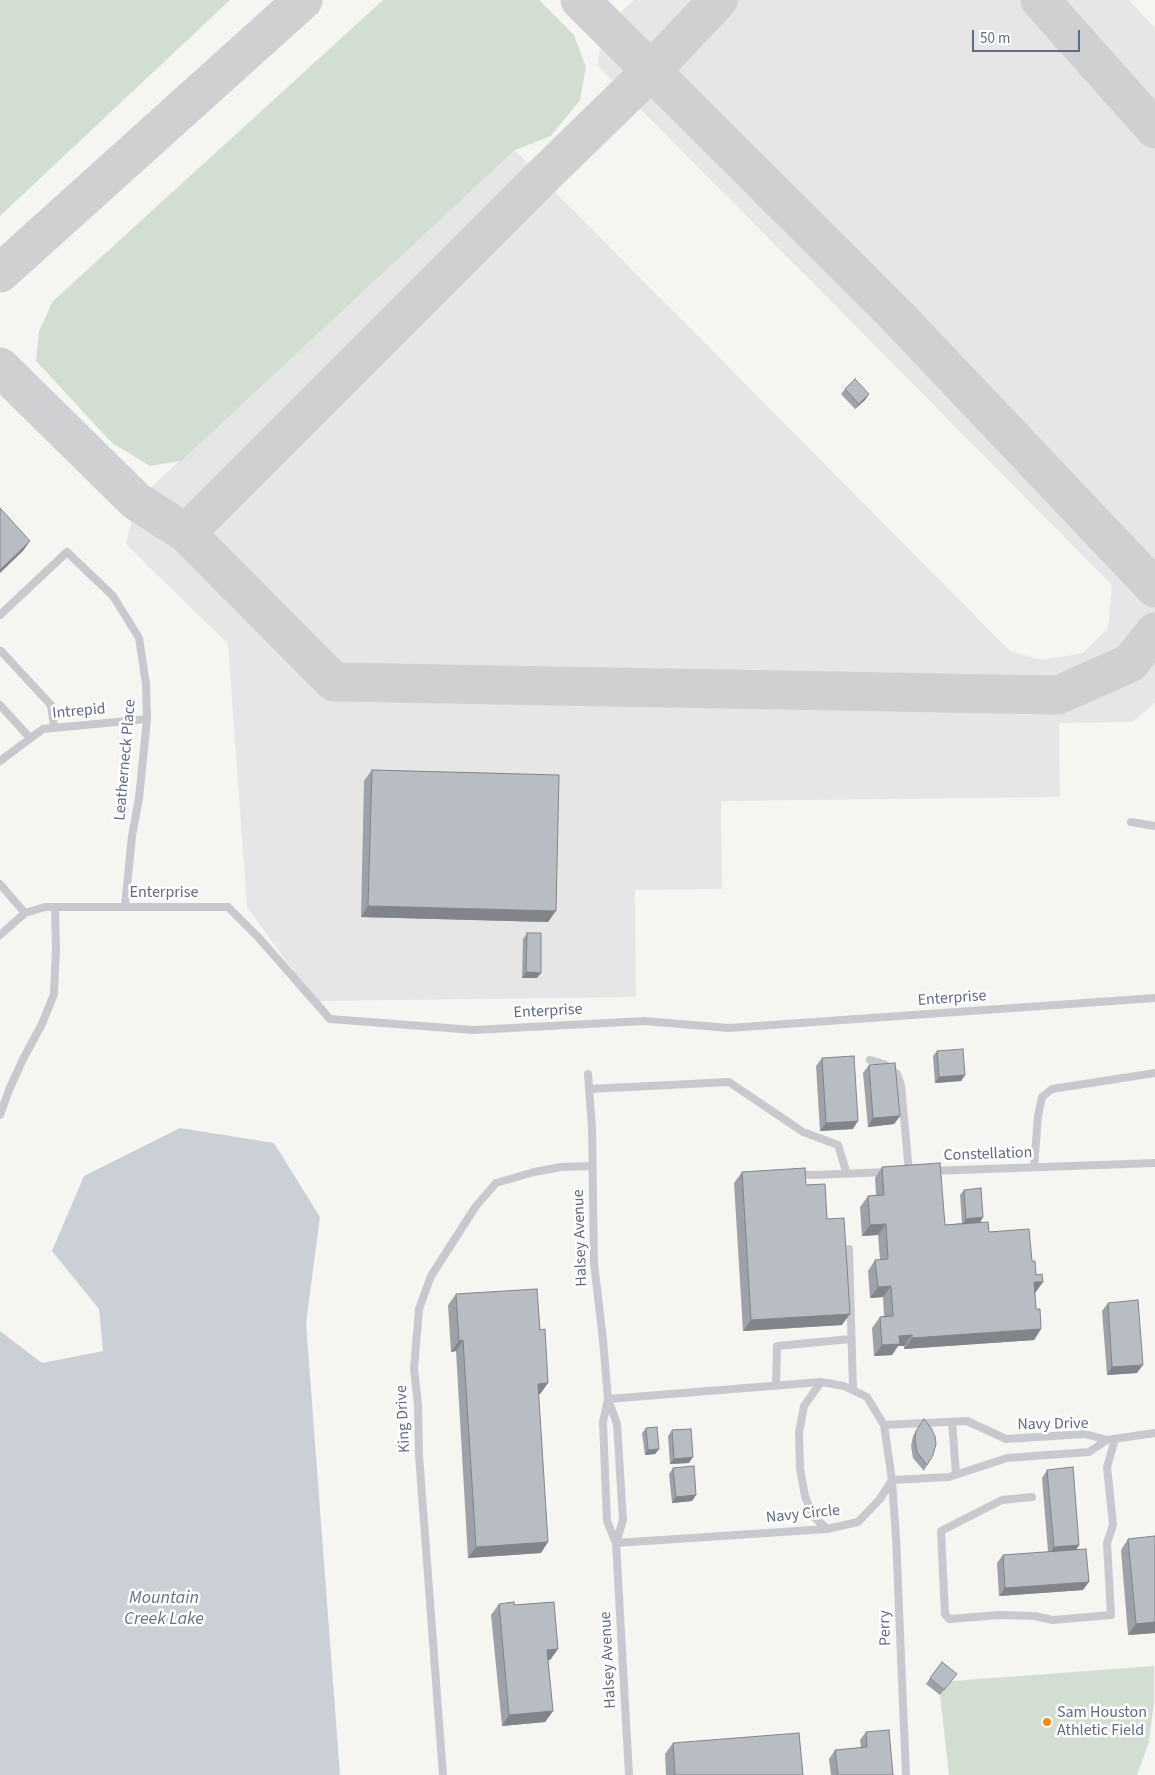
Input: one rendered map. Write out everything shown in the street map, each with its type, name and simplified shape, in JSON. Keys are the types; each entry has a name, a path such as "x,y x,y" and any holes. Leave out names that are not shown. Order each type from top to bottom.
{"lane":[{"name":"Leatherneck Place","path":"0,614 67,552 114,596 139,638 146,684 147,719 125,906"},
{"path":"0,652 1,650 51,705 54,728"},
{"path":"0,705 30,738 0,761"},
{"name":"Intrepid","path":"30,738 43,729 147,719"},
{"path":"1131,822 1155,826"},
{"path":"0,884 25,913"},
{"name":"Enterprise","path":"0,936 25,913 45,907 228,907 258,936 330,1019 474,1030 644,1021 729,1028 1155,998"},
{"path":"0,1115 23,1058 42,1024 54,994 55,907"},
{"path":"870,1060 884,1064 898,1074 901,1085 909,1172"},
{"path":"1034,1168 1038,1116 1042,1097 1047,1093 1052,1090 1155,1073"},
{"name":"Halsey Avenue","path":"588,1074 594,1263 608,1399 617,1424 623,1520 616,1543"},
{"path":"589,1089 729,1082 803,1132 838,1144 846,1174"},
{"name":"Constellation","path":"788,1173 815,1175 1155,1163"},
{"name":"King Drive","path":"443,1775 414,1369 419,1309 431,1276 476,1206 496,1183 534,1172 561,1167 592,1166"},
{"path":"849,1249 853,1390"},
{"path":"776,1385 777,1346 851,1339"},
{"path":"608,1399 821,1382 844,1386 867,1397 884,1425 892,1480"},
{"path":"821,1382 804,1406 799,1433 800,1468 804,1496 813,1516 827,1529"},
{"name":"Halsey Avenue","path":"608,1399 603,1422 607,1521 616,1543 629,1775"},
{"name":"Navy Drive","path":"884,1425 967,1421 1006,1439 1085,1434 1111,1439 1155,1433"},
{"path":"952,1422 956,1474"},
{"path":"1032,1497 1002,1500 941,1531 945,1614 950,1619 1034,1616 1053,1620 1111,1615 1107,1542 1113,1525 1107,1468 1111,1439"},
{"name":"Navy Drive","path":"892,1480 949,1477 1007,1458 1089,1452 1111,1439"},
{"path":"605,1473 620,1472"},
{"name":"Navy Circle","path":"616,1543 827,1529 858,1522 880,1499 892,1480"},
{"name":"Perry","path":"892,1480 906,1775"}],"shaded area":[{"path":"0,0 230,0 0,216"},
{"path":"383,0 539,0 574,35 586,67 580,100 551,136 515,150 181,461 150,466 112,443 36,361 39,331 53,301"},
{"path":"634,0 1129,0 1155,28 1155,703 1132,722 1059,723 1060,797 721,801 722,889 635,890 636,997 315,1001 247,907 228,644 126,544 136,501 515,150 1010,651 1041,660 1083,653 1108,628 1112,585 597,65 605,26"},
{"name":"Sam Houston Athletic Field","path":"1154,1666 1154,1702 1149,1742 1137,1775 949,1775 940,1695 952,1681"}],"water":[{"name":"Mountain Creek Lake","path":"180,1128 274,1143 320,1217 306,1323 340,1775 0,1775 0,1331 42,1363 103,1351 99,1309 52,1251 84,1176"}],"building":[{"path":"855,379 869,394 859,404 845,389"},
{"path":"0,508 30,541 0,570"},
{"path":"372,770 559,775 556,911 368,906"},
{"path":"527,933 541,933 541,973 526,972"},
{"path":"963,1049 965,1075 939,1077 937,1051"},
{"path":"854,1056 858,1121 826,1123 822,1058"},
{"path":"895,1063 900,1116 873,1118 869,1065"},
{"path":"940,1163 945,1225 988,1222 989,1232 1029,1229 1032,1261 1035,1261 1036,1275 1042,1274 1043,1282 1034,1282 1036,1309 1040,1309 1041,1329 912,1338 912,1335 899,1336 900,1344 882,1345 880,1317 893,1316 891,1286 878,1287 875,1260 888,1259 886,1224 870,1225 868,1196 884,1195 882,1167"},
{"path":"805,1168 806,1185 825,1184 827,1219 844,1218 850,1314 751,1320 742,1172"},
{"path":"981,1188 983,1217 966,1219 964,1190"},
{"path":"537,1289 540,1330 545,1329 548,1383 538,1384 548,1542 476,1547 463,1340 459,1341 456,1294"},
{"path":"1138,1300 1143,1365 1112,1367 1108,1303"},
{"path":"924,1419 935,1436 936,1444 933,1455 927,1465 917,1452 915,1440 916,1431"},
{"path":"657,1427 659,1449 648,1450 646,1428"},
{"path":"691,1429 693,1457 674,1459 672,1430"},
{"path":"694,1466 696,1495 676,1497 673,1468"},
{"path":"1073,1467 1079,1545 1054,1547 1047,1470"},
{"path":"1155,1536 1155,1622 1136,1624 1128,1539"},
{"path":"1086,1549 1089,1582 1005,1588 1003,1555"},
{"path":"514,1602 514,1605 554,1602 558,1649 547,1650 553,1711 509,1715 499,1604"},
{"path":"942,1662 957,1674 944,1690 930,1678"},
{"path":"889,1730 893,1775 838,1775 835,1750 867,1747 866,1732"},
{"path":"799,1733 803,1775 675,1775 673,1743"}],"taxiway":[{"path":"0,273 303,0"},
{"path":"580,0 896,315 1155,588"},
{"path":"0,367 136,501 186,533 541,178 651,71 718,0"},
{"path":"1040,0 1155,129"},
{"path":"186,533 334,682 1058,695 1130,663 1155,632"}],"place":[{"name":"Sam Houston Athletic Field","path":"1047,1722"}]}
